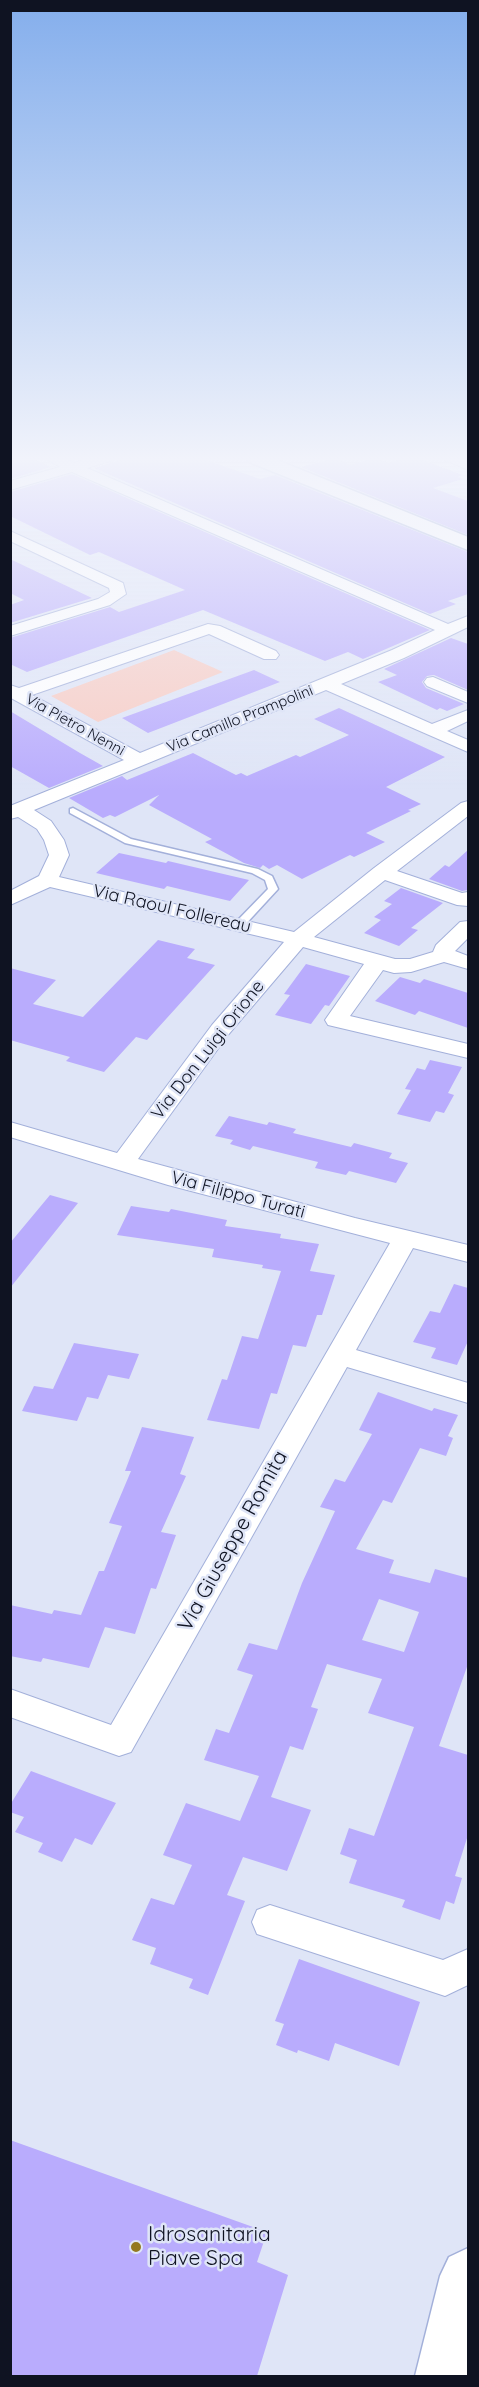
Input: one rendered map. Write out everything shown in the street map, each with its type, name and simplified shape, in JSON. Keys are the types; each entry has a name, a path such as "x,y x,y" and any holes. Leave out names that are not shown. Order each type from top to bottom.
{"main road":[{"path":"442,2376 468,2282"}],"street":[{"path":"10,631 104,602 118,594 117,586 82,569"},
{"path":"310,569 468,636"},
{"name":"Via Camillo Prampolini","path":"15,811 327,684 468,621"},
{"path":"14,692 208,629 270,655"},
{"path":"433,682 468,698"},
{"path":"327,684 468,747"},
{"name":"Via Pietro Nenni","path":"14,692 139,760"},
{"path":"432,731 468,715"},
{"name":"Via Don Luigi Orione","path":"123,1163 220,1030 298,939 381,872 468,807"},
{"path":"10,899 47,880 59,855 54,840 44,825 15,811"},
{"path":"381,872 464,901 468,898"},
{"name":"Via Raoul Follereau","path":"47,880 298,939"},
{"path":"445,956 444,950 468,927"},
{"path":"298,939 385,964 411,965 445,956 468,963"},
{"path":"385,964 336,1020 468,1051"},
{"name":"Via Filippo Turati","path":"16,1138 123,1163 405,1239 468,1253"},
{"name":"Via Giuseppe Romita","path":"10,1703 119,1742 405,1239"},
{"path":"338,1354 468,1393"},
{"path":"270,1922 446,1978 468,1966"}],"lane":[{"path":"73,811 128,841 246,868 269,878 273,889 239,925"}],"shaded area":[{"path":"174,650 223,672 98,722 51,696"}],"building":[{"path":"10,569 32,569 92,598 10,623 10,605 24,600 10,593"},
{"path":"138,569 291,569 430,630 363,659 348,652 325,661 203,610 27,672 10,664 10,638 110,607 119,612 185,590"},
{"path":"327,569 468,569 468,594 448,601 456,604 430,614"},
{"path":"451,638 468,644 468,690 434,675 427,676 422,682 426,688 464,704 447,711 440,708 437,710 378,682 397,675 384,669"},
{"path":"254,670 280,682 148,733 122,718"},
{"path":"339,708 445,757 386,787 421,804 366,833 385,842 354,857 350,855 302,879 277,865 269,869 263,865 260,868 244,863 205,842 212,839 149,805 159,795 115,817 110,815 103,818 69,798 122,776 127,780 193,753 236,775 241,773 247,776 296,755 300,757 349,735 314,719"},
{"path":"10,711 103,766 49,788 10,766"},
{"path":"468,850 468,890 462,891 429,879 445,865 449,867"},
{"path":"119,853 166,863 168,861 249,880 230,901 96,873"},
{"path":"401,888 443,903 411,928 418,930 399,946 364,933 381,920 374,917 392,904 384,901"},
{"path":"158,940 195,949 187,958 215,965 147,1040 136,1037 104,1072 66,1061 70,1057 10,1040 10,968 56,980 33,1004 83,1017"},
{"path":"306,964 350,976 329,1006 325,1005 311,1024 275,1015 290,995 284,994"},
{"path":"400,977 420,983 424,979 468,993 468,1028 419,1011 415,1015 375,1001"},
{"path":"430,1060 462,1067 448,1093 454,1095 444,1113 436,1111 430,1122 397,1114 411,1090 405,1089 417,1068 425,1070"},
{"path":"229,1116 267,1125 269,1122 296,1129 293,1133 351,1147 354,1143 392,1153 389,1158 408,1163 396,1183 349,1171 346,1175 315,1168 318,1162 253,1146 250,1150 230,1144 233,1140 215,1136"},
{"path":"50,1195 78,1203 10,1288 10,1243"},
{"path":"131,1206 169,1212 171,1209 227,1220 225,1226 281,1234 280,1238 319,1244 310,1271 335,1275 322,1315 317,1315 306,1347 293,1345 277,1394 271,1393 259,1429 207,1420 222,1379 227,1380 242,1336 258,1339 281,1271 262,1268 263,1265 212,1257 214,1249 117,1235"},
{"path":"454,1284 468,1288 468,1341 457,1365 431,1358 436,1348 413,1342 430,1311 440,1313"},
{"path":"74,1343 139,1354 129,1379 108,1375 98,1399 87,1397 77,1421 22,1411 34,1386 53,1389"},
{"path":"378,1392 432,1411 434,1408 458,1415 448,1436 453,1438 446,1456 420,1448 392,1503 383,1500 356,1549 394,1560 389,1573 430,1583 435,1569 468,1578 468,1664 439,1746 468,1755 468,1835 455,1876 462,1878 454,1904 446,1901 440,1920 402,1907 405,1900 349,1883 357,1860 340,1854 349,1828 374,1836 414,1727 368,1713 382,1679 327,1664 311,1707 318,1709 303,1750 290,1746 271,1797 311,1810 287,1871 243,1857 227,1895 245,1901 208,1995 189,1988 193,1979 150,1964 156,1948 132,1940 151,1898 174,1905 192,1865 163,1855 186,1803 240,1821 259,1776 204,1760 216,1729 229,1733 253,1675 237,1670 249,1643 277,1650 302,1583 335,1511 320,1507 335,1479 345,1482 372,1434 359,1430","holes":["379,1599 419,1612 404,1652 362,1640"]},
{"path":"142,1427 194,1437 180,1474 186,1476 161,1532 176,1535 156,1589 151,1588 135,1634 105,1627 89,1668 43,1658 41,1662 10,1656 10,1605 52,1614 54,1610 81,1615 99,1571 104,1571 122,1526 109,1523 131,1471 125,1471"},
{"path":"31,1771 116,1803 92,1845 75,1838 62,1862 38,1852 43,1843 15,1832 24,1817 10,1812 10,1805"},
{"path":"299,1959 420,2002 399,2066 335,2043 329,2061 276,2045 284,2024 275,2021"},
{"name":"Idrosanitaria Piave Spa","path":"10,2140 267,2232 257,2262 288,2275 257,2376 10,2376"}],"place":[{"name":"Idrosanitaria Piave Spa","path":"136,2247"}]}
